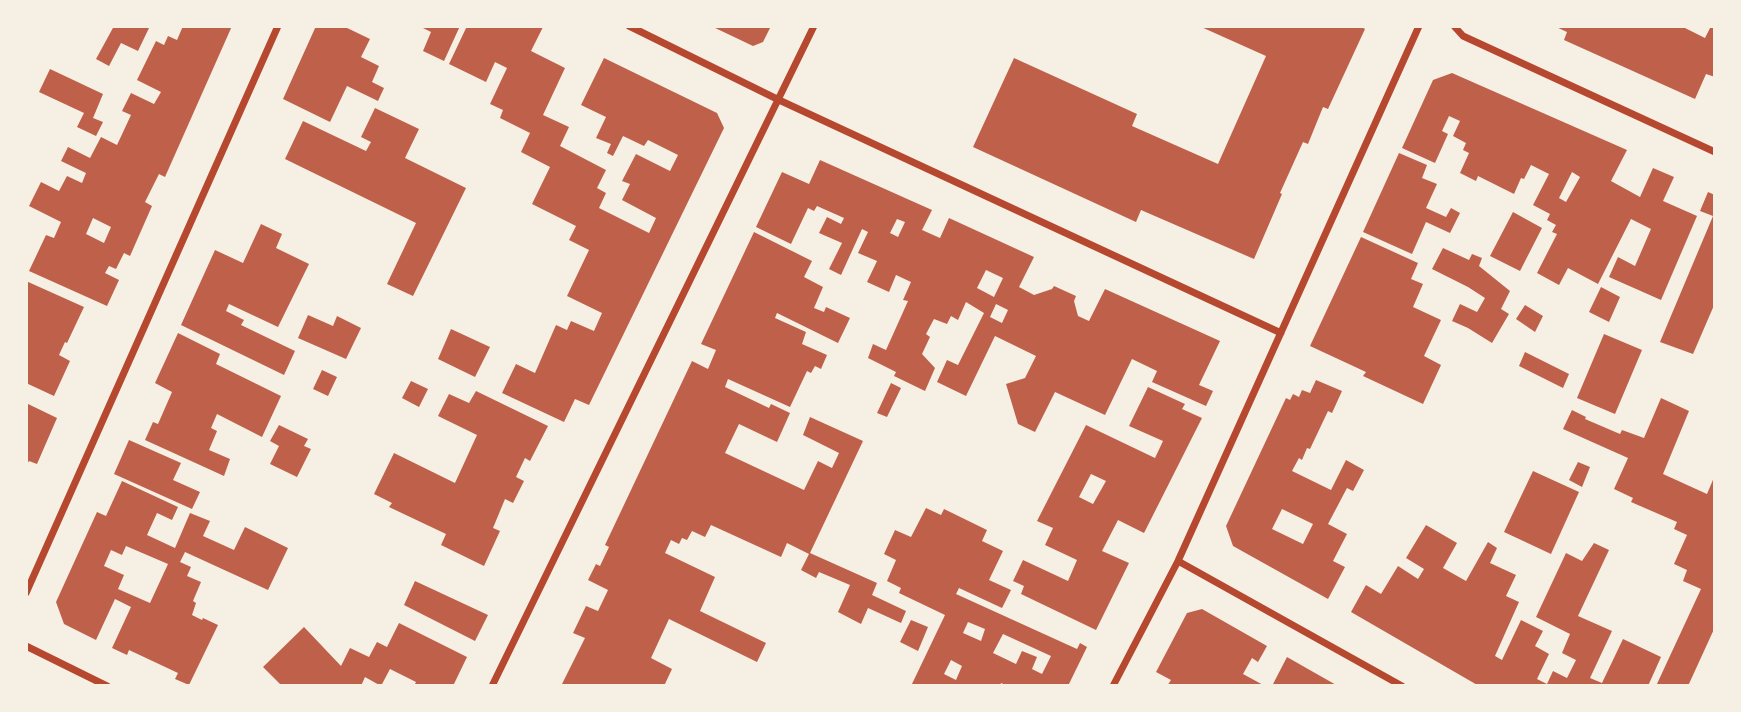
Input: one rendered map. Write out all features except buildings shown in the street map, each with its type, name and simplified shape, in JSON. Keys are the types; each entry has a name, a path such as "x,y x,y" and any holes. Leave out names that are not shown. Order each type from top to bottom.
{"street":[{"path":"26,593 278,26"},
{"path":"629,26 779,100 1280,333"},
{"path":"492,686 814,26"},
{"path":"1113,686 1178,561 1419,26"},
{"path":"1454,26 1463,36 1715,152"},
{"path":"1178,561 1402,686"},
{"path":"26,646 107,686"}]}
